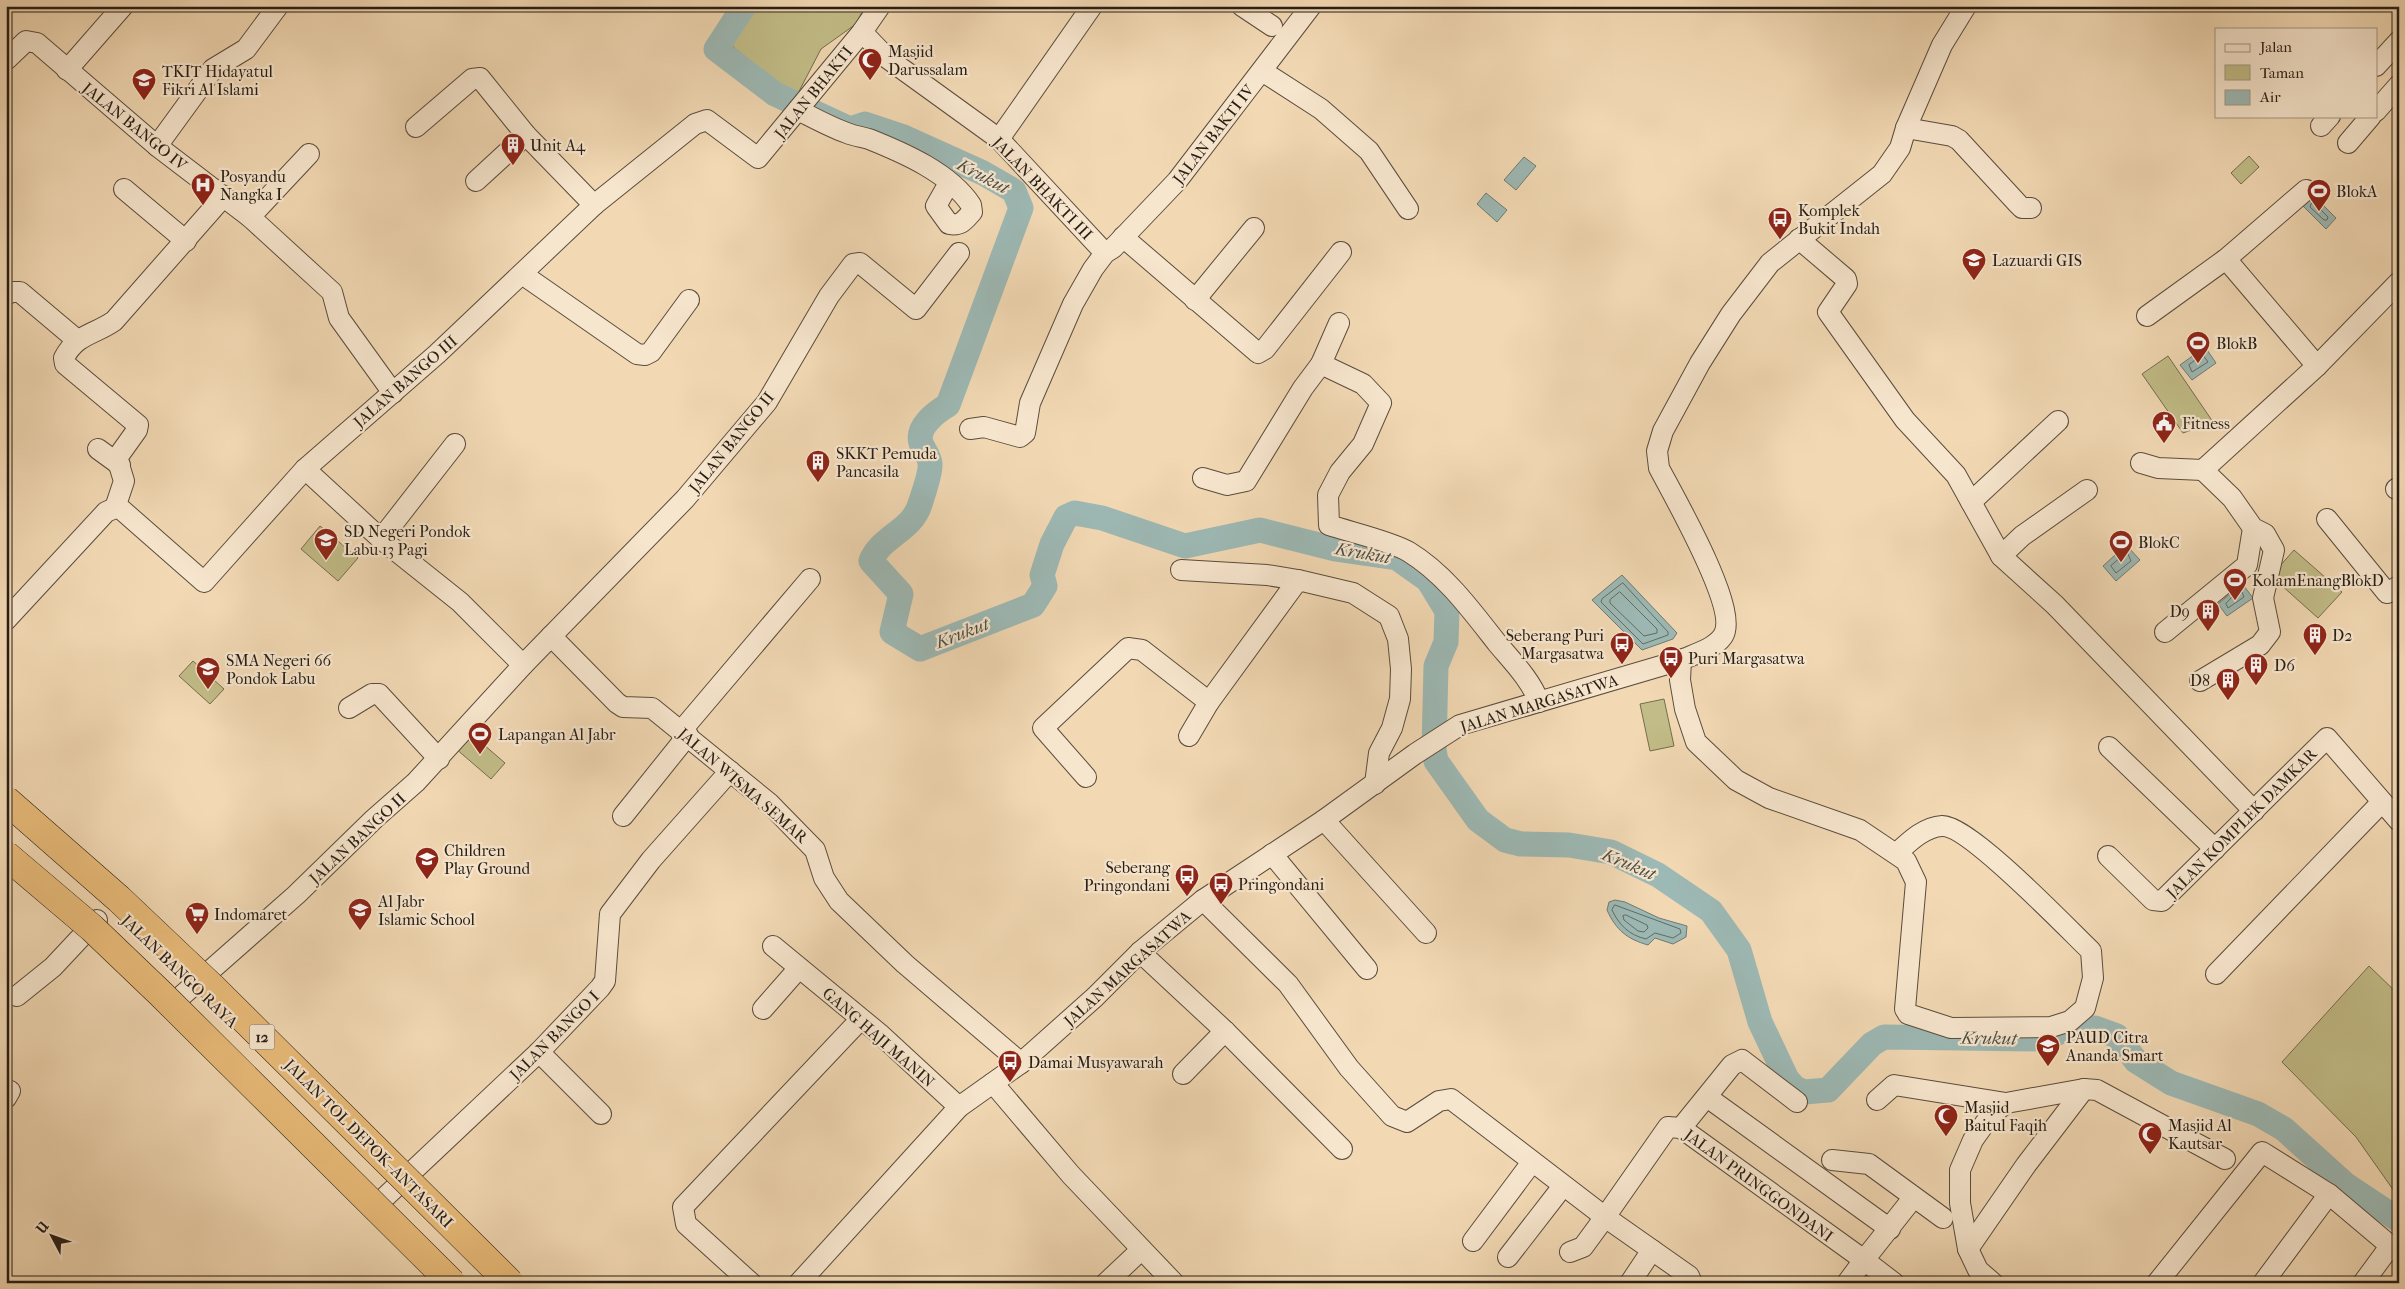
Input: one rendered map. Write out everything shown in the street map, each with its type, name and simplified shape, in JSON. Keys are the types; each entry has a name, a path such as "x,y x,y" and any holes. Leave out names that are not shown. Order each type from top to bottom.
{"highway":[{"name":"JALAN TOL DEPOK–ANTASARI","path":"6,800 119,899 215,990 510,1283"},
{"name":"12","path":"6,855 92,928 154,987 452,1283"}],"street":[{"path":"67,70 123,6"},
{"path":"157,146 212,69 246,49 278,6"},
{"name":"JALAN BHAKTI","path":"707,120 758,158 862,32 880,6"},
{"path":"999,139 1092,6"},
{"path":"1242,6 1272,26"},
{"name":"JALAN BAKTI IV","path":"970,429 984,427 1020,436 1025,433 1030,403 1072,304 1093,269 1105,253 1177,181 1311,6"},
{"name":"JALAN MARGASATWA","path":"799,1283 959,1107 1021,1063 1095,997 1140,952 1203,900 1324,820 1439,737 1460,725 1681,660 1713,646 1723,636 1727,626 1719,586 1659,468 1657,452 1663,431 1700,364 1731,314 1770,263 1882,174 1900,148 1906,128 1942,45 1966,6"},
{"name":"JALAN BHAKTI III","path":"862,32 887,58 999,139 1105,253"},
{"name":"JALAN BANGO IV","path":"6,60 21,44 30,41 37,43 157,146 250,217 332,292 339,318 393,393"},
{"path":"2378,64 2399,41"},
{"path":"1262,70 1321,109 1369,151 1408,208"},
{"path":"416,127 472,79 480,78 526,135 560,173 594,204"},
{"path":"2378,109 2399,85"},
{"path":"798,111 847,134 868,139 903,154 949,183"},
{"path":"2348,143 2369,118"},
{"name":"JALAN BANGO III","path":"115,508 122,510 204,582 304,469 393,393 522,274 594,204 695,124 707,120"},
{"path":"1906,128 1952,136 1959,140 2022,208 2031,208"},
{"path":"476,181 526,135"},
{"path":"250,217 309,154"},
{"path":"124,188 186,241"},
{"path":"2146,316 2226,259 2306,190"},
{"path":"6,620 106,512 115,508 124,481 117,460 119,454 137,430 138,425 64,364 66,354 77,340 114,321 224,196"},
{"path":"1195,300 1254,228"},
{"path":"1123,237 1258,354 1265,349 1340,252"},
{"path":"1799,239 1846,279 1847,284 1828,312 1905,420 1956,475 2001,556 2055,605 2116,666 2254,811"},
{"name":"JALAN BANGO II","path":"178,999 320,874 439,759 523,665 685,499 767,402 829,296 853,264 860,263 916,309 959,253"},
{"path":"2226,259 2316,366"},
{"path":"522,274 637,354 644,356 651,352 689,300"},
{"path":"2203,470 2316,366 2399,282"},
{"path":"6,295 12,292 20,292 77,340"},
{"path":"1203,478 1227,485 1246,481 1303,388 1321,364 1339,323"},
{"path":"1321,364 1363,384 1381,403 1363,444 1340,472 1328,495 1329,526 1408,551 1428,565 1459,596 1491,634 1536,693 1539,702"},
{"path":"1971,502 2058,421"},
{"path":"380,539 455,444"},
{"path":"98,449 120,465"},
{"path":"2142,463 2158,468 2203,470 2232,498 2253,528 2265,534 2274,550 2263,598 2270,632 2260,645 2200,681"},
{"path":"304,469 380,539 460,602 523,665"},
{"path":"2001,556 2022,536 2087,490"},
{"path":"2327,518 2387,594 2399,586"},
{"path":"2165,632 2247,565 2253,528"},
{"path":"1181,570 1267,575 1298,580 1353,593 1389,616 1398,638 1402,669 1400,699 1392,728 1379,753 1374,784"},
{"path":"623,816 685,732 810,579"},
{"path":"1189,736 1209,702 1298,580"},
{"name":"JALAN WISMA SEMAR","path":"551,636 617,703 623,707 652,708 685,732 769,803 815,850 829,887 852,914 905,964 1021,1063"},
{"path":"1086,777 1042,728 1128,648 1142,650 1209,702"},
{"path":"1681,660 1680,680 1696,742 1736,780 1769,798 1860,830 1897,853 1906,861 1916,882 1905,1009 1908,1014 1951,1028 2051,1027 2070,1021 2085,1008 2094,978 2091,951 1978,844 1954,828 1942,826 1916,835 1897,853"},
{"path":"349,708 372,694 379,694 439,759"},
{"name":"JALAN KOMPLEK DAMKAR","path":"2108,856 2157,902 2167,898 2327,738 2399,821"},
{"path":"2109,746 2215,849"},
{"name":"JALAN BANGO I","path":"382,1200 539,1052 584,1006 605,981 609,922 615,907 651,860 730,771"},
{"path":"2216,974 2382,802"},
{"name":"JALAN BANGO RAYA","path":"6,815 110,904 496,1283"},
{"path":"1324,820 1426,933"},
{"name":"JALAN BANGO RAYA","path":"6,842 97,920 466,1283"},
{"path":"1272,854 1367,969"},
{"path":"1203,900 1288,984 1349,1068 1392,1116 1407,1122 1439,1101 1451,1099 1563,1186 1689,1276 1692,1283"},
{"path":"17,996 54,967 97,920"},
{"name":"GANG HAJI MANIN","path":"773,946 860,1020 882,1035 959,1107"},
{"path":"1140,952 1225,1031 1342,1149"},
{"path":"763,1009 799,968"},
{"path":"751,1283 686,1224 683,1207 860,1020"},
{"path":"1183,1074 1225,1031"},
{"path":"539,1052 601,1114"},
{"path":"1681,1128 1732,1065 1742,1060 1797,1102"},
{"path":"993,1083 1071,1176 1174,1283"},
{"path":"1877,1100 1894,1085 2006,1104 2084,1089 2097,1090 2225,1159"},
{"path":"1968,1249 2026,1165 2084,1089"},
{"path":"1707,1097 1890,1230"},
{"path":"1993,1283 1978,1270 1968,1249 1960,1203 1960,1170 1979,1132 1990,1116 2006,1104"},
{"name":"JALAN PRINGGONDANI","path":"1606,1217 1668,1127 1681,1128 1894,1283"},
{"path":"2157,1283 2262,1152 2329,1194 2395,1249 2363,1283"},
{"path":"1832,1160 1869,1164 1913,1198 1943,1218"},
{"path":"1473,1241 1532,1162"},
{"path":"1508,1257 1563,1186"},
{"path":"2262,1283 2329,1194"},
{"path":"1846,1283 1890,1230 1913,1198"},
{"path":"1570,1252 1583,1247 1606,1217"},
{"path":"1106,1283 1141,1250"},
{"path":"1630,1283 1652,1250"}],"green space":[{"path":"749,6 865,6 856,24 821,49 795,99 730,44"},
{"path":"2249,156 2259,167 2241,184 2231,173"},
{"path":"2168,356 2213,422 2183,433 2142,374"},
{"path":"320,526 358,558 338,581 301,549"},
{"path":"2294,550 2342,592 2318,618 2271,576"},
{"path":"193,661 224,689 210,704 179,676"},
{"path":"1664,699 1674,746 1650,751 1640,704"},
{"name":"Lapangan Al Jabr","path":"469,732 505,763 491,779 455,748"},
{"path":"2369,966 2399,995 2399,1198 2356,1137 2282,1062"}],"water":[{"path":"1524,157 1536,166 1516,190 1504,180"},
{"path":"1486,193 1507,210 1497,222 1477,204"},
{"name":"BlokA","path":"2313,195 2336,218 2326,229 2302,205"},
{"name":"BlokB","path":"2205,347 2216,363 2192,380 2180,365"},
{"name":"BlokC","path":"2126,545 2140,560 2116,581 2103,566"},
{"path":"1622,575 1677,633 1673,639 1642,650 1592,600"},
{"name":"KolamEnangBlokD","path":"2235,586 2244,586 2253,598 2227,616 2218,604 2231,593"},
{"path":"1615,900 1625,902 1659,918 1687,926 1686,937 1673,944 1655,938 1648,945 1628,937 1614,923 1607,910 1609,902"}],"waterway":[{"name":"Krukut","path":"744,6 716,49 775,94 850,129 865,124 901,136 983,173 1014,191 1021,208 948,405 933,416 921,431 921,443 930,461 930,468 920,504 911,520 881,546 871,561 901,594 892,632 920,649 1033,605 1045,586 1042,575 1052,544 1066,517 1075,513 1102,518 1185,546 1260,530 1335,549 1397,558 1428,580 1447,611 1446,642 1436,666 1434,750 1436,761 1478,820 1505,840 1521,844 1569,845 1611,852 1658,875 1711,911 1739,950 1760,1022 1787,1079 1795,1088 1804,1092 1828,1090 1872,1044 1884,1037 2042,1039 2070,1028 2095,1028 2117,1036 2136,1061 2171,1083 2258,1114 2284,1129 2346,1185 2399,1220"}],"place":[{"name":"Masjid Darussalam","path":"870,81"},
{"name":"TKIT Hidayatul Fikri Al Islami","path":"144,101"},
{"name":"Unit A4","path":"513,166"},
{"name":"Posyandu Nangka I","path":"203,206"},
{"name":"BlokA","path":"2319,212"},
{"name":"Komplek Bukit Indah","path":"1780,240"},
{"name":"Lazuardi GIS","path":"1974,281"},
{"name":"BlokB","path":"2198,364"},
{"name":"Fitness","path":"2164,444"},
{"name":"SKKT Pemuda Pancasila","path":"818,483"},
{"name":"SD Negeri Pondok Labu 13 Pagi","path":"326,561"},
{"name":"BlokC","path":"2121,563"},
{"name":"KolamEnangBlokD","path":"2235,601"},
{"name":"D9","path":"2208,632"},
{"name":"D2","path":"2315,656"},
{"name":"Seberang Puri Margasatwa","path":"1622,665"},
{"name":"Puri Margasatwa","path":"1671,679"},
{"name":"D6","path":"2256,686"},
{"name":"SMA Negeri 66 Pondok Labu","path":"208,690"},
{"name":"D8","path":"2228,701"},
{"name":"Lapangan Al Jabr","path":"480,755"},
{"name":"Children Play Ground","path":"427,880"},
{"name":"Seberang Pringondani","path":"1187,897"},
{"name":"Pringondani","path":"1221,905"},
{"name":"Al Jabr Islamic School","path":"360,931"},
{"name":"Indomaret","path":"197,935"},
{"name":"PAUD Citra Ananda Smart","path":"2048,1067"},
{"name":"Damai Musyawarah","path":"1010,1083"},
{"name":"Masjid Baitul Faqih","path":"1946,1137"},
{"name":"Masjid Al Kautsar","path":"2150,1155"}]}
